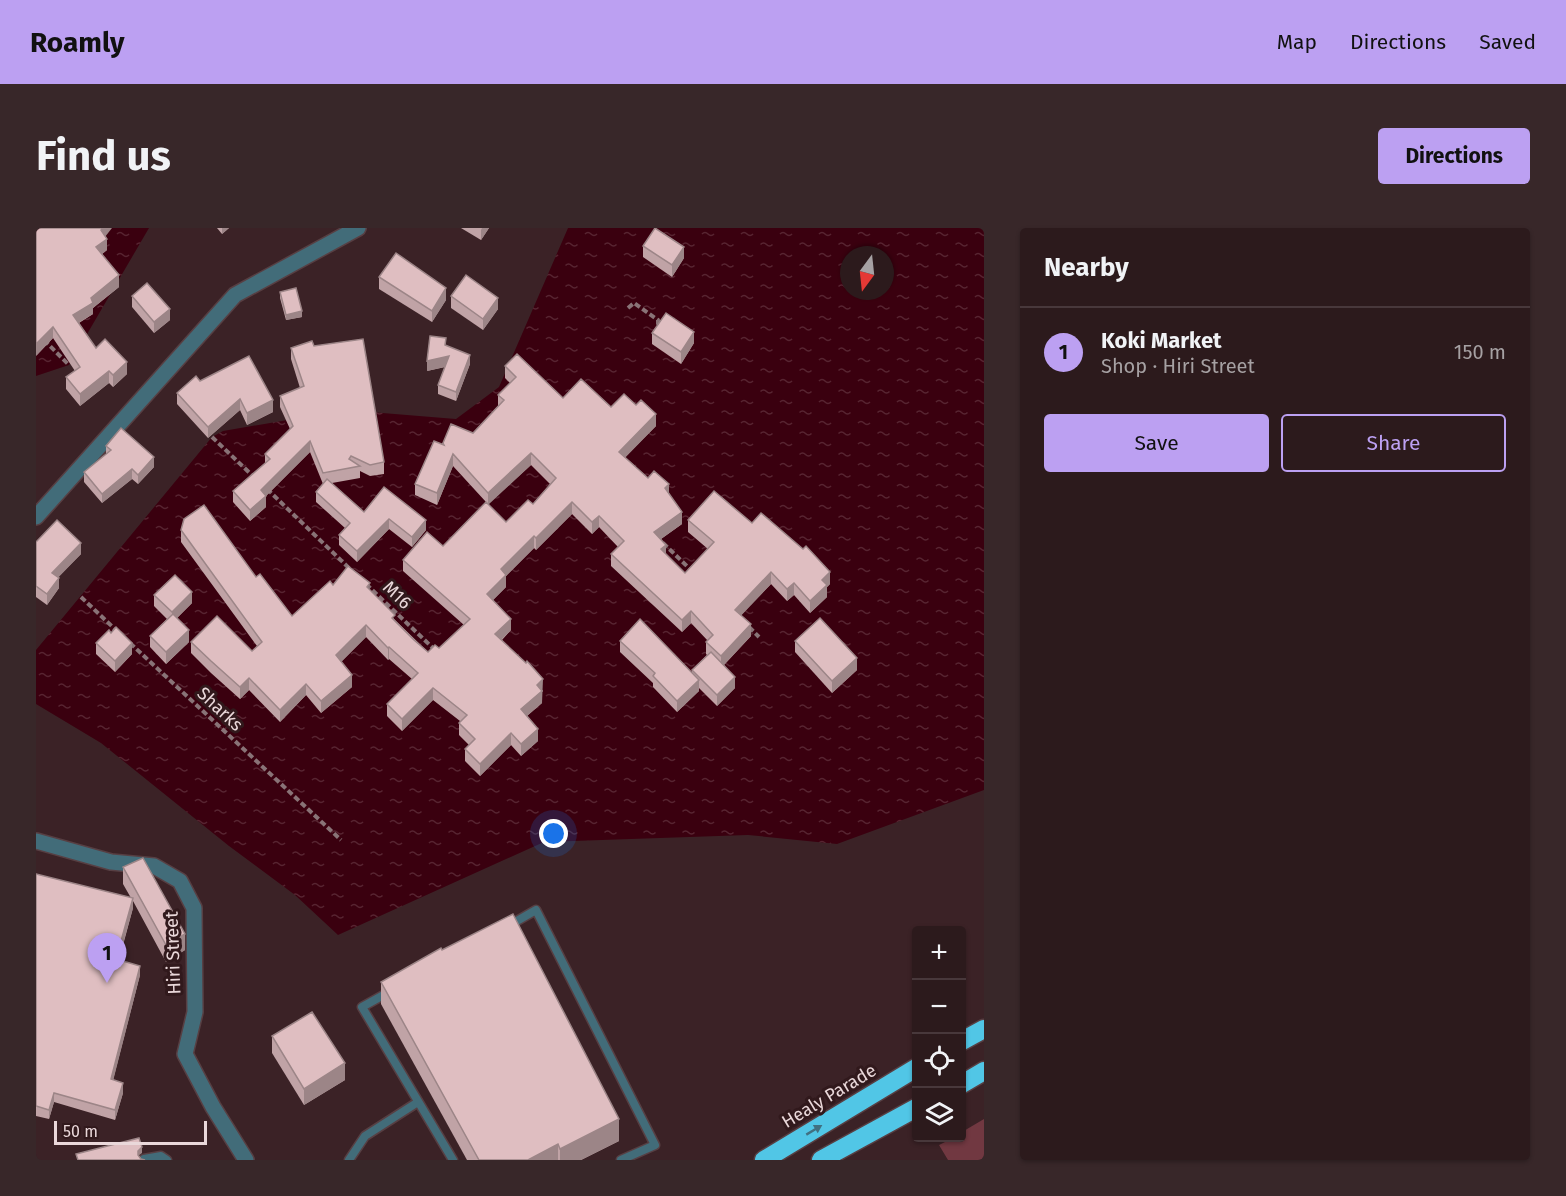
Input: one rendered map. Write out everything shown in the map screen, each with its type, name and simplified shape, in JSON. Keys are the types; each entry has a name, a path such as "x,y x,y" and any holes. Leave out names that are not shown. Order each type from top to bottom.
{"highway":[{"path":"966,1039 984,1029"},
{"name":"Healy Parade","path":"764,1160 912,1070"},
{"path":"966,1082 984,1071"},
{"path":"821,1160 912,1110"}],"street":[{"path":"36,517 235,295 357,228"},
{"name":"Hiri Street","path":"36,841 111,862 154,867 180,881 194,908 195,1012 185,1054 213,1107 246,1160"}],"lane":[{"path":"495,933 536,910 655,1145 621,1160"},
{"path":"392,990 362,1007 453,1160"},
{"path":"349,1160 365,1136 418,1102"},
{"path":"144,1159 161,1156 167,1160"}],"path":[{"path":"628,308 634,303 657,320 658,332"},
{"path":"36,332 69,365"},
{"name":"M16","path":"212,437 357,576"},
{"path":"656,537 699,578"},
{"name":"M16","path":"366,584 443,657"},
{"name":"Sharks","path":"81,597 341,840"},
{"path":"742,620 759,636"}],"shaded area":[{"path":"984,1119 984,1160 948,1160 939,1145 945,1142 966,1142 966,1130"}],"water":[{"path":"36,228 149,228 69,365 36,376"},
{"path":"568,228 984,228 984,790 837,844 748,835 544,842 338,935 295,895 229,846 101,743 36,704 36,650 212,437 223,431 346,410 456,419 499,387"}],"building":[{"path":"36,228 103,228 101,230 107,239 96,247 119,275 91,298 93,303 73,315 96,348 105,339 127,362 113,375 109,371 80,394 66,377 80,367 53,327 36,344"},
{"path":"655,228 684,247 672,265 643,246"},
{"path":"396,253 446,288 432,311 379,277"},
{"path":"466,275 498,298 483,319 451,296"},
{"path":"147,283 170,309 154,322 132,296"},
{"path":"296,288 302,311 286,315 280,292"},
{"path":"666,313 694,332 681,352 652,333"},
{"path":"430,336 446,338 445,345 470,355 456,392 438,385 449,356 427,361"},
{"path":"363,339 384,462 370,465 351,456 349,459 360,466 323,473 310,441 261,490 266,496 250,510 233,491 270,459 265,454 293,426 280,396 304,386 291,348 312,341 314,346"},
{"path":"517,354 563,398 581,379 611,407 624,394 636,405 641,400 656,414 619,452 648,478 654,471 669,484 665,488 682,512 654,532 666,545 661,549 685,573 714,542 688,520 714,491 752,523 761,513 803,549 806,546 830,572 822,580 827,585 810,601 794,583 787,589 771,572 735,610 751,624 721,656 706,642 713,635 691,611 682,620 611,554 624,541 599,516 592,522 572,502 501,569 506,575 487,594 511,619 495,634 526,663 527,661 543,679 537,685 542,691 521,709 538,729 521,744 511,733 480,764 465,749 475,739 459,723 467,715 433,688 402,719 387,704 418,673 388,648 366,625 336,655 352,675 321,701 306,684 280,710 249,678 240,687 191,642 217,616 252,651 262,642 181,530 184,519 204,505 256,577 260,574 292,616 330,581 333,585 348,566 370,583 367,587 395,615 392,618 414,640 428,652 435,645 439,648 470,619 403,560 427,532 443,546 486,502 506,522 528,500 533,504 556,478 531,453 488,493 453,454 437,493 415,484 434,441 444,445 451,424 473,433 504,400 498,395 516,377 505,366"},
{"path":"249,356 273,400 247,413 240,399 208,427 177,393 196,376 200,381"},
{"path":"121,428 154,457 138,475 132,469 102,494 84,472 111,450 106,446"},
{"path":"327,479 364,512 384,487 426,520 412,537 389,519 357,551 339,535 350,523 316,492"},
{"path":"57,520 81,543 52,573 59,578 47,594 36,586 36,542"},
{"path":"175,575 192,592 172,612 154,595"},
{"path":"173,614 189,630 166,652 150,636"},
{"path":"820,618 857,658 832,681 795,641"},
{"path":"640,619 699,680 677,701 653,676 655,673 620,641"},
{"path":"116,627 132,643 115,661 96,643 109,630 111,633"},
{"path":"711,652 735,677 717,695 692,670"},
{"path":"143,858 185,934 166,945 123,867"},
{"path":"36,874 133,898 116,959 140,966 111,1079 123,1083 115,1110 54,1093 49,1110 36,1106"},
{"path":"513,914 619,1119 560,1149 558,1144 528,1160 479,1160 381,982 441,948 442,950"},
{"path":"312,1012 345,1063 304,1089 272,1036"},
{"path":"139,1138 142,1147 138,1155 145,1160 78,1160 76,1154"}],"place":[{"name":"Koki Market","path":"107,983"}]}
